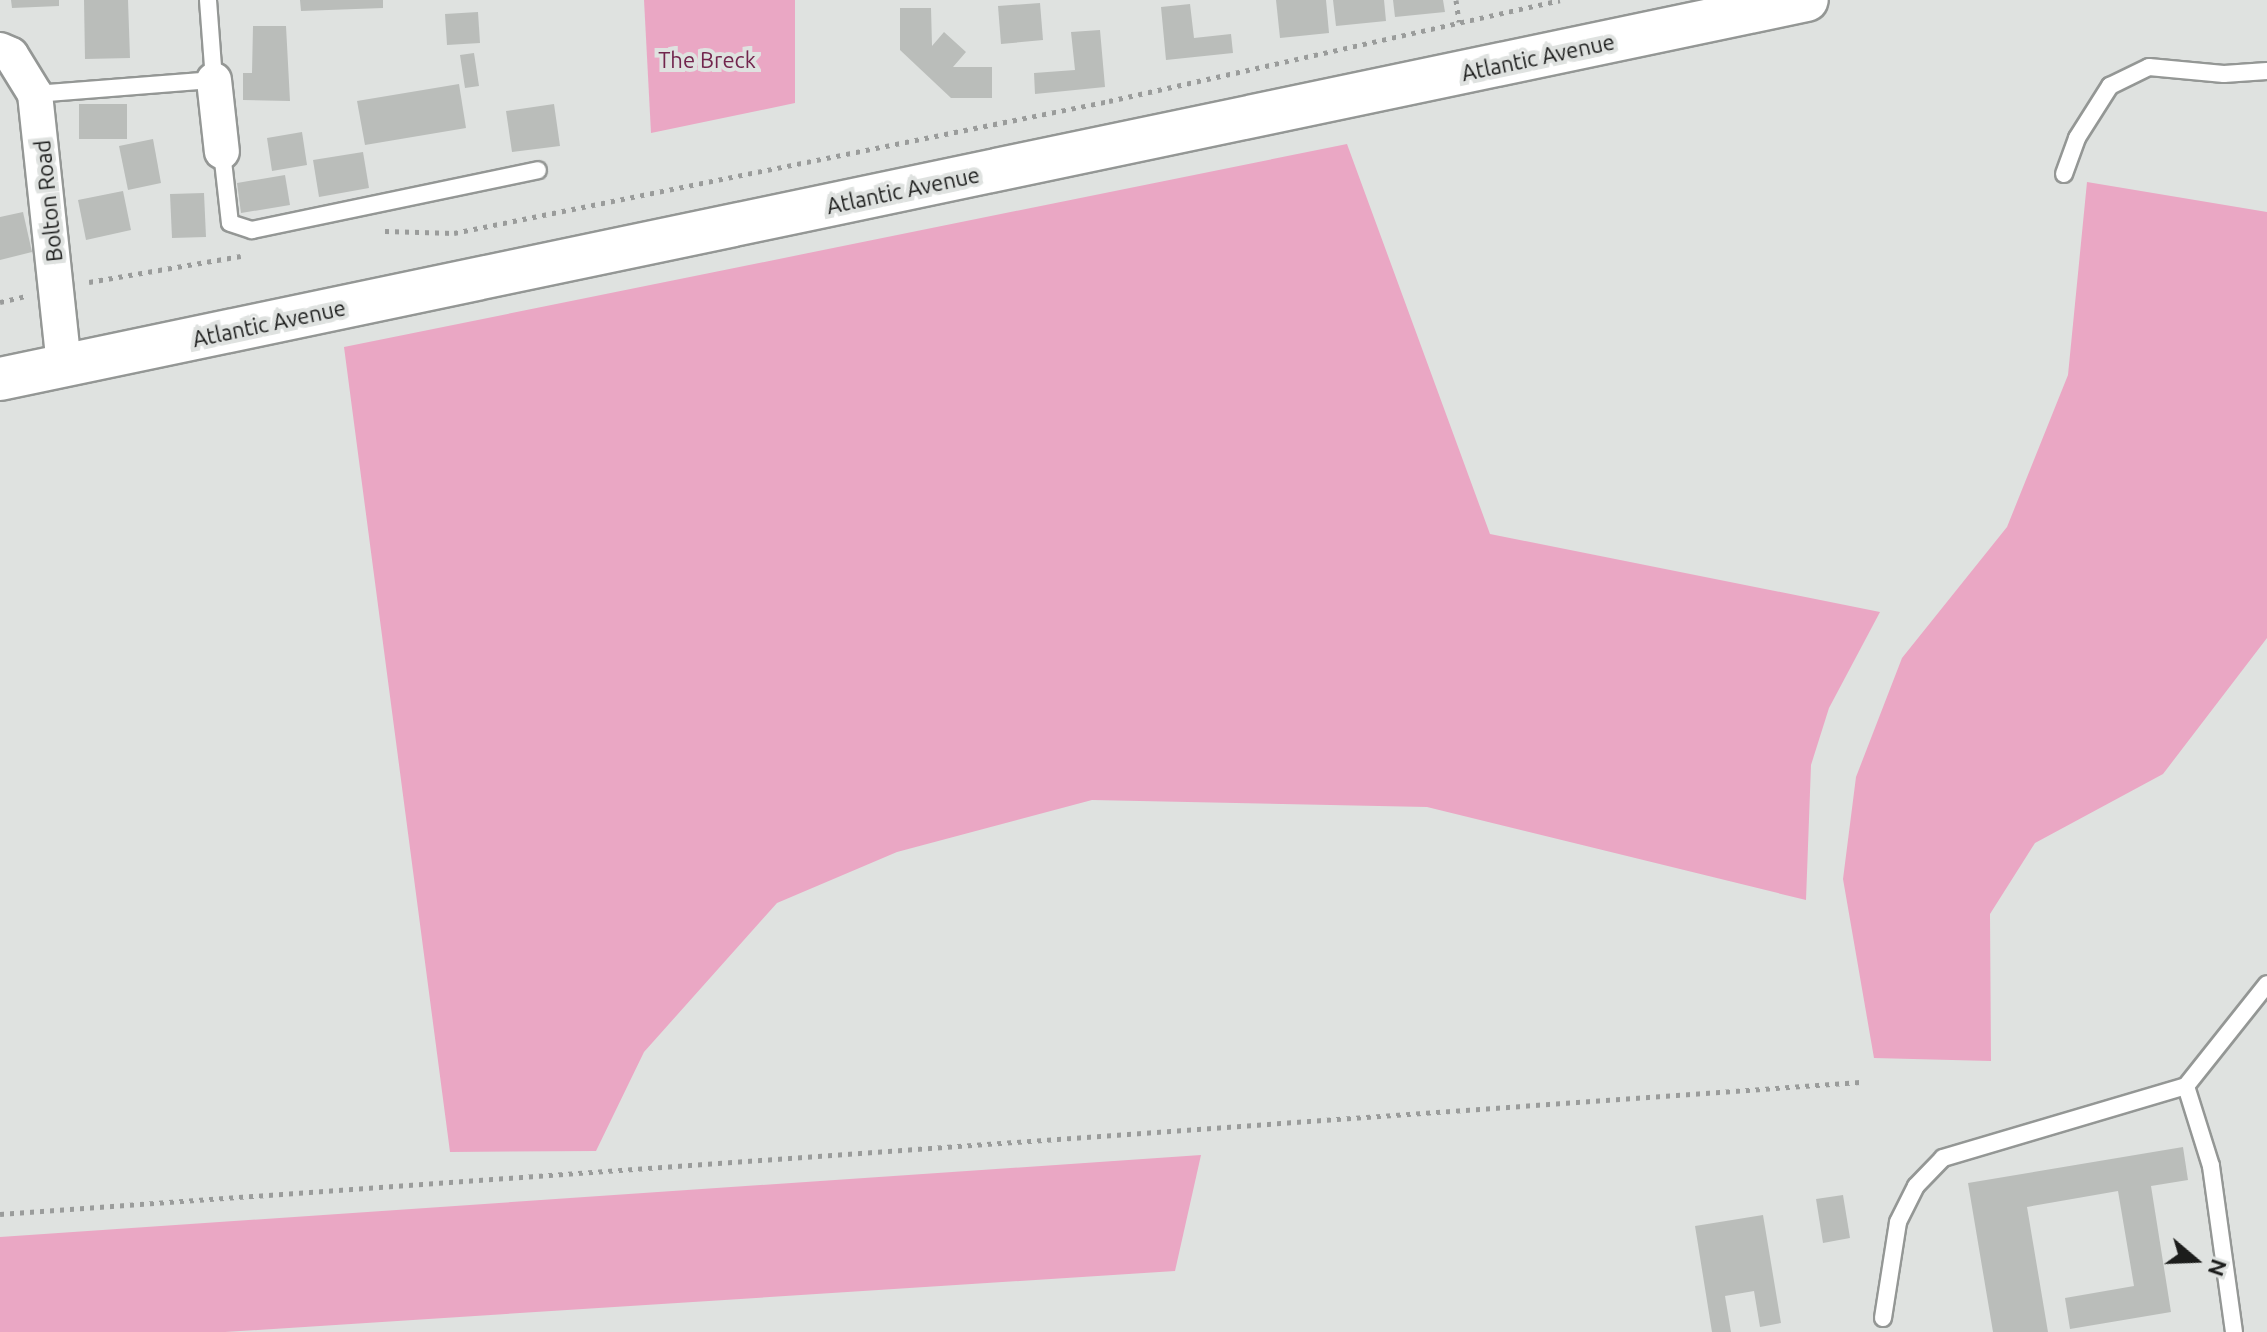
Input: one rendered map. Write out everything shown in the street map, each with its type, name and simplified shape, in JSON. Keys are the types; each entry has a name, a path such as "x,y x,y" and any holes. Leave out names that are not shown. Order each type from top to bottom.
{"street":[{"name":"Atlantic Avenue","path":"0,379 1807,0"},
{"name":"Bolton Road","path":"0,50 11,55 35,94 64,366"},
{"path":"214,80 222,152"}],"lane":[{"path":"35,94 214,80 208,0"},
{"path":"2064,174 2077,138 2110,86 2149,67 2224,74 2267,71"},
{"path":"222,152 230,223 252,230 538,170"},
{"path":"1883,1318 1898,1222 1916,1186 1943,1158 2186,1086 2267,984"},
{"path":"2186,1086 2211,1166 2234,1332"}],"path":[{"path":"1456,0 1459,22"},
{"path":"369,234 454,233 1109,101 1560,0"},
{"path":"0,302 57,288 244,256"},
{"path":"0,1214 1860,1082"}],"green space":[{"name":"The Breck","path":"644,0 795,0 795,103 651,133"},
{"path":"1347,144 1490,534 1880,612 1829,708 1811,765 1806,900 1427,807 1092,800 897,852 777,903 644,1052 596,1151 450,1152 344,347"},
{"path":"2087,182 2267,212 2267,638 2163,774 2035,843 1990,914 1991,1061 1874,1058 1843,879 1856,777 1902,658 2007,527 2068,375"},
{"path":"1201,1155 1175,1271 225,1332 0,1332 0,1237"}],"building":[{"path":"11,0 59,0 59,6 12,8"},
{"path":"84,0 128,0 130,58 85,59"},
{"path":"300,0 383,0 383,8 301,11"},
{"path":"1276,0 1326,0 1329,33 1280,38"},
{"path":"1333,0 1384,0 1386,21 1336,26"},
{"path":"1393,0 1443,0 1445,12 1395,17"},
{"path":"1040,3 1043,40 1001,44 998,6"},
{"path":"1190,4 1194,38 1231,34 1233,53 1166,60 1161,7"},
{"path":"900,8 931,8 932,46 944,32 966,52 953,67 992,67 992,98 951,98 900,50"},
{"path":"478,12 480,43 447,45 445,14"},
{"path":"253,26 286,26 290,101 243,100 243,73 252,73"},
{"path":"1100,30 1105,87 1035,94 1034,73 1075,70 1071,32"},
{"path":"474,53 479,86 465,88 460,55"},
{"path":"459,84 466,128 365,145 357,101"},
{"path":"79,104 127,104 127,139 79,139"},
{"path":"554,104 560,146 512,152 506,111"},
{"path":"302,132 307,165 272,171 267,138"},
{"path":"153,139 161,183 128,190 119,146"},
{"path":"363,152 369,188 319,197 313,160"},
{"path":"285,175 290,205 241,213 237,183"},
{"path":"123,191 131,230 86,240 78,200"},
{"path":"204,193 206,237 172,238 170,194"},
{"path":"23,212 32,252 0,260 0,217"},
{"path":"2183,1147 2188,1180 2151,1186 2171,1312 2070,1329 2065,1298 2134,1286 2118,1191 2027,1207 2048,1332 1993,1332 1968,1183"},
{"path":"1843,1195 1850,1238 1823,1243 1816,1199"},
{"path":"1763,1215 1781,1323 1760,1327 1754,1291 1725,1296 1731,1332 1712,1332 1695,1226"}]}
